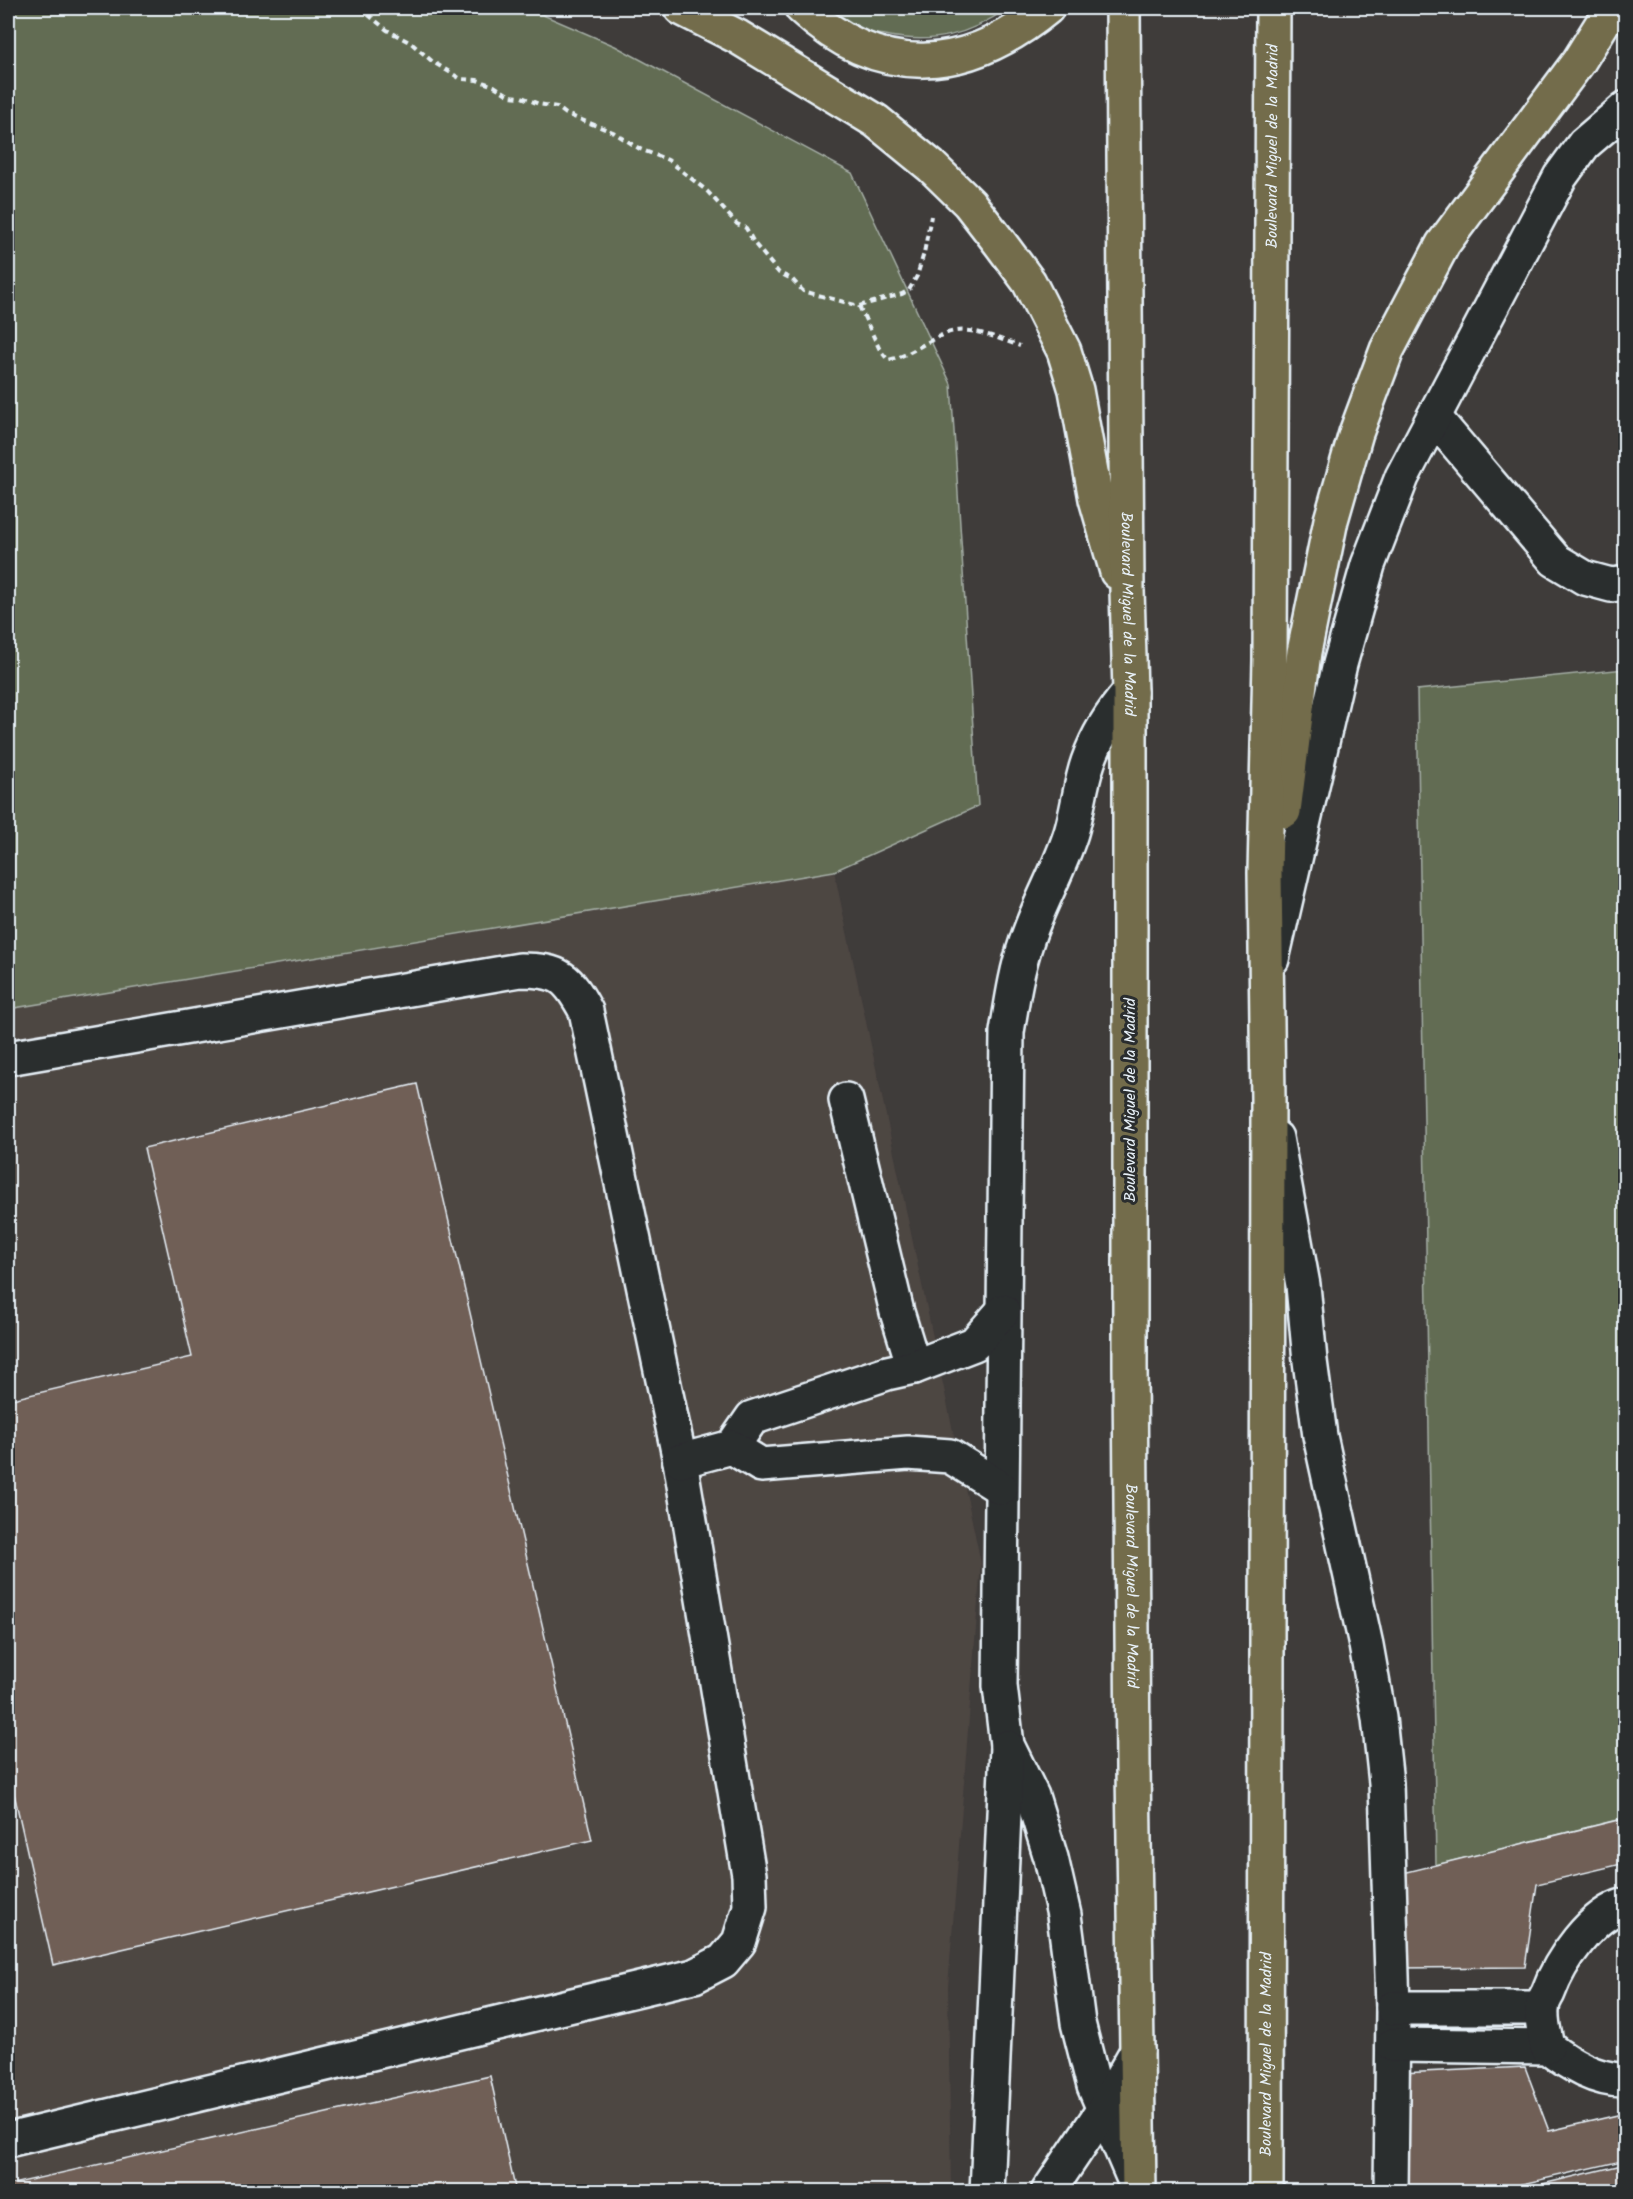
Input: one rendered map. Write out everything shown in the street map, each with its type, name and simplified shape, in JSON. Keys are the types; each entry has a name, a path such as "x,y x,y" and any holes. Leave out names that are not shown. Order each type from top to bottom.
{"highway":[{"path":"681,8 738,37 876,121 940,175 969,203 1029,282 1060,343 1076,390 1090,471 1106,538 1116,570 1127,590"},
{"path":"802,8 849,43 887,57 911,61 943,58 974,51 1004,39 1047,8"},
{"name":"Boulevard Miguel de la Madrid","path":"1123,8 1127,590 1130,692 1130,1366 1139,2191"},
{"name":"Boulevard Miguel de la Madrid","path":"1266,2192 1268,1099 1265,873 1270,648 1273,8"},
{"path":"1265,873 1281,828 1289,782 1304,652 1331,520 1356,433 1387,350 1443,244 1579,61 1612,8"},
{"path":"1579,61 1626,28"}],"street":[{"path":"1267,984 1334,688 1368,564 1402,477 1560,177 1584,144 1626,108"},
{"path":"1434,417 1555,560 1585,578 1611,585 1626,583"},
{"path":"987,2192 1007,1745 1000,1686 1007,1032 1014,988 1026,944 1040,905 1059,867 1071,831 1088,762 1101,731 1116,707 1130,692"},
{"path":"8,1058 520,970 538,970 557,975 572,986 586,1011 680,1461 749,1875 750,1907 739,1942 723,1961 694,1976 8,2140"},
{"path":"1268,1099 1303,1286 1320,1436 1366,1645 1387,1794 1393,2008 1391,2192"},
{"path":"846,1100 897,1312 914,1367"},
{"path":"680,1461 732,1447 752,1418 887,1372 914,1367 974,1344 1003,1311"},
{"path":"732,1447 761,1465 908,1453 950,1456 1001,1488"},
{"path":"1007,1745 1032,1796 1051,1858 1064,1915 1078,2023 1094,2086 1139,2191"},
{"path":"1547,2047 1542,2008 1555,1974 1570,1950 1597,1922 1618,1906 1626,1905"},
{"path":"1393,2008 1542,2008"},
{"path":"1393,2045 1547,2047 1563,2060 1587,2072 1617,2080 1626,2080"},
{"path":"1048,2192 1104,2109 1137,2052"}],"path":[{"path":"360,8 387,30 411,43 433,62 461,79 477,80 494,86 510,96 557,107 567,114 613,132 640,149 668,160 707,191 737,224 746,228 754,243 779,273 792,279 803,291 859,306 902,294 913,283 924,253 940,175"},
{"path":"859,306 880,350 888,360 905,355 946,333 964,330 1067,361"}],"shaded area":[{"path":"834,871 981,1563 948,1987 951,2191 8,2192 8,1009"}],"green space":[{"path":"8,8 527,8 615,46 852,173 951,384 978,806 834,871 8,1009"},
{"path":"826,8 1008,8 965,31 919,39 867,32"},
{"path":"1625,669 1625,1818 1436,1865 1417,690"}],"building":[{"path":"417,1084 592,1840 53,1965 8,1767 8,1400 192,1357 144,1148"},
{"path":"1626,1818 1626,1863 1537,1884 1525,1967 1398,1968 1395,1875"},
{"path":"1525,2067 1549,2131 1626,2113 1626,2160 1488,2192 1405,2192 1401,2073"},
{"path":"490,2076 516,2192 8,2192 8,2185"},
{"path":"1626,2164 1626,2192 1532,2192 1530,2187"}]}
